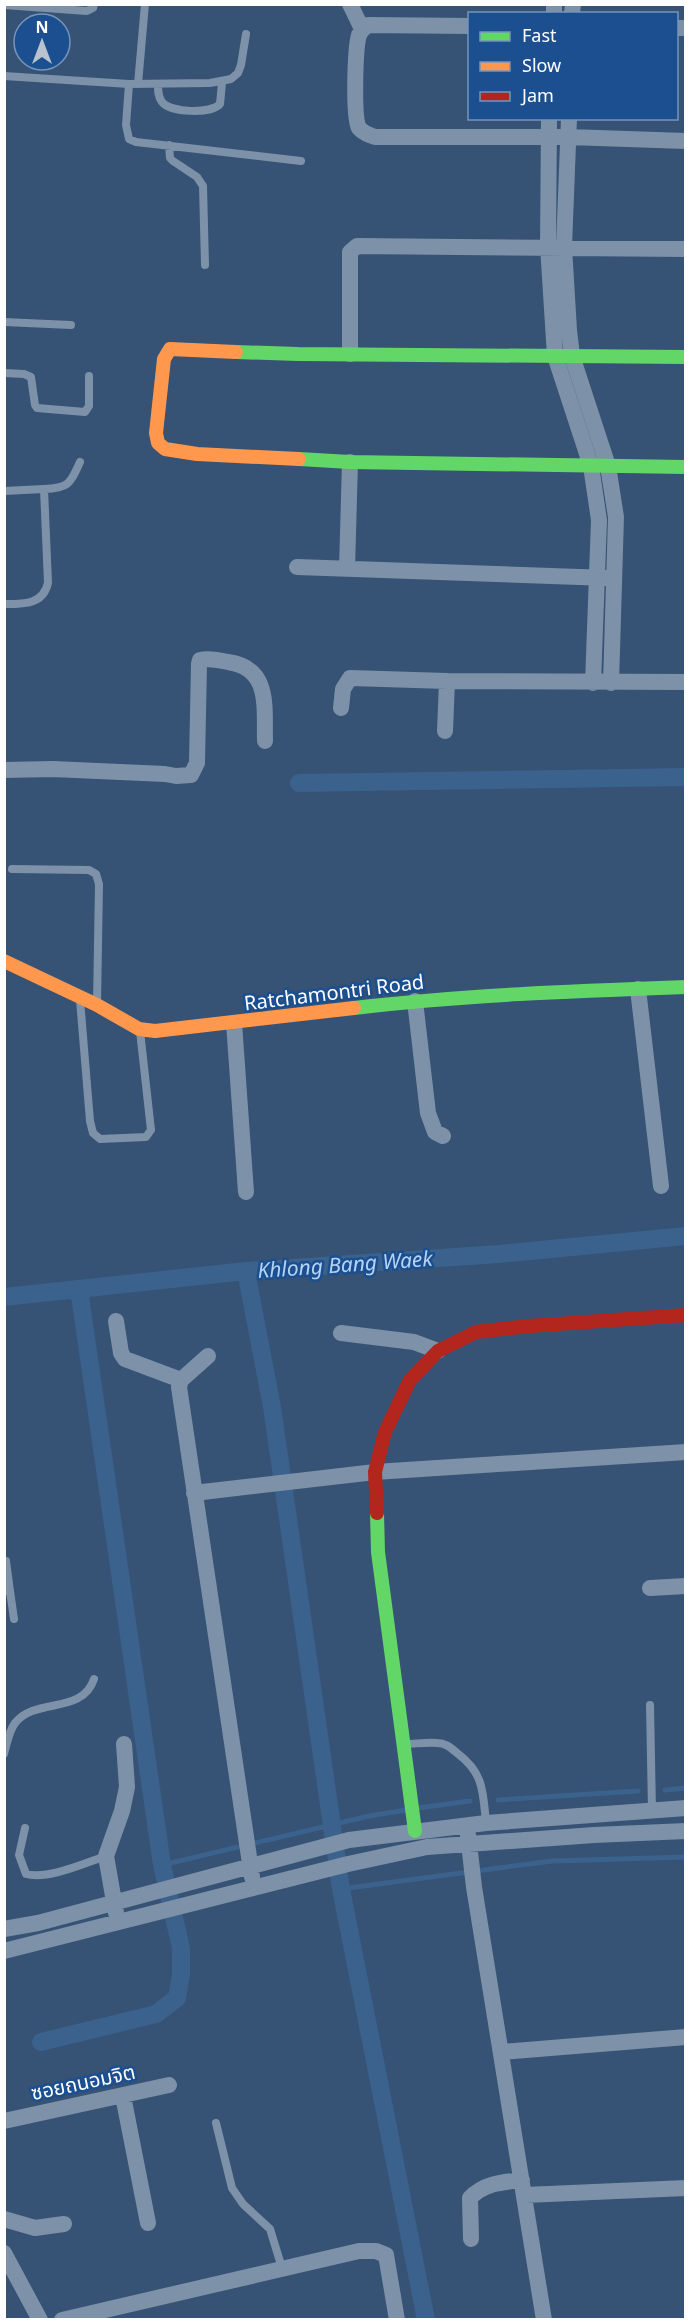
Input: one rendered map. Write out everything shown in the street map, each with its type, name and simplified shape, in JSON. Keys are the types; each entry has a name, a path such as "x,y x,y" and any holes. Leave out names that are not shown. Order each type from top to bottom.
{"street":[{"path":"350,4 362,29"},
{"path":"468,26 368,25 362,29 357,55 355,114 358,126 365,133 375,137 568,137 686,141"},
{"path":"549,120 548,137 556,247 568,330 564,356 591,466 599,520 607,578 611,683"},
{"path":"556,247 568,120"},
{"path":"350,354 350,252 357,246 686,249"},
{"path":"686,357 350,354 170,349 164,359 156,433 158,442 165,449 177,452 350,462 686,467"},
{"path":"564,356 608,466 616,517 593,683"},
{"path":"347,569 350,462"},
{"path":"297,567 607,578"},
{"path":"4,770 53,769 191,775 197,763 199,664 200,660 206,658 241,663 256,675 261,687 265,741"},
{"path":"341,708 343,689 350,678 593,683 686,682"},
{"path":"445,731 447,681"},
{"name":"Ratchamontri Road","path":"4,960 97,1005 139,1029 155,1031 416,1001 686,987"},
{"path":"638,989 661,1186"},
{"path":"416,1001 428,1113 435,1132 443,1136"},
{"path":"234,1023 246,1192"},
{"path":"416,1831 378,1552 375,1472 385,1432 410,1380 438,1352 476,1332 529,1326 686,1316"},
{"path":"116,1321 121,1353 125,1359 181,1380"},
{"path":"340,1333 405,1341 438,1352"},
{"path":"208,1356 181,1380 179,1387 254,1889"},
{"path":"194,1493 266,1486 334,1475 686,1452"},
{"path":"650,1588 686,1586"},
{"path":"118,1923 106,1856 123,1811 127,1787 124,1744"},
{"path":"4,1929 38,1923 185,1883 249,1851 312,1850 349,1840 466,1825 686,1808"},
{"path":"466,1825 544,2319"},
{"path":"4,1951 348,1864 427,1847 686,1831"},
{"path":"501,2052 686,2037"},
{"name":"ซอยถนอมจิต","path":"4,2121 169,2085"},
{"path":"123,2096 148,2223"},
{"path":"471,2239 470,2198 478,2190 502,2182 524,2187 686,2188"},
{"path":"4,2219 35,2228 64,2224"},
{"path":"62,2319 359,2251 376,2251 386,2255 390,2267 397,2319"},
{"path":"4,2253 40,2319"}],"lane":[{"path":"4,5 87,11 93,8 94,4"},
{"path":"145,4 126,125 129,139 136,142 301,161"},
{"path":"4,76 134,84 222,83 238,73 246,34"},
{"path":"158,84 159,96 167,106 179,110 205,111 213,110 220,104 222,83"},
{"path":"169,145 170,158 197,177 203,186 205,266"},
{"path":"4,322 71,325"},
{"path":"4,374 24,374 31,377 37,408 85,412 88,406 89,376"},
{"path":"4,492 66,486 72,481 80,462"},
{"path":"4,604 21,604 36,600 46,593 48,583 44,489"},
{"path":"12,869 89,870 96,874 99,884 97,1005"},
{"path":"79,996 90,1121 93,1133 100,1139 146,1137 151,1130 139,1029"},
{"path":"6,1561 7,1591 14,1619"},
{"path":"4,1754 8,1737 19,1719 31,1712 66,1703 85,1694 90,1690 94,1678"},
{"path":"650,1705 652,1811"},
{"path":"404,1744 447,1745 466,1760 477,1773 483,1789 486,1823"},
{"path":"25,1828 19,1855 26,1875 46,1875 106,1856"},
{"path":"216,2123 232,2188 243,2204 270,2229 282,2268"}],"waterway":[{"path":"299,783 686,777"},
{"name":"Khlong Bang Waek","path":"4,1297 246,1271 499,1254 686,1236"},
{"path":"246,1271 272,1407 341,1889 426,2320"},
{"path":"41,2042 156,2014 177,1998 181,1974 181,1948 162,1865 79,1289"},
{"path":"665,1790 686,1788"},
{"path":"498,1800 638,1791"},
{"path":"418,1808 470,1801"},
{"path":"162,1865 369,1816 406,1810"},
{"path":"341,1889 552,1861 686,1857"}],"traffic: fast":[{"path":"236,352 686,357"},
{"path":"299,459 350,462 686,467"},
{"path":"354,1008 478,997 686,987"},
{"path":"377,1513 378,1552 415,1831"}],"traffic: slow":[{"path":"236,352 170,349 164,359 156,433 158,443 165,449 197,454 299,459"},
{"path":"4,961 97,1005 139,1029 155,1031 354,1008"}],"traffic: jam":[{"path":"377,1513 375,1472 385,1432 410,1380 438,1351 476,1332 686,1315"}]}
